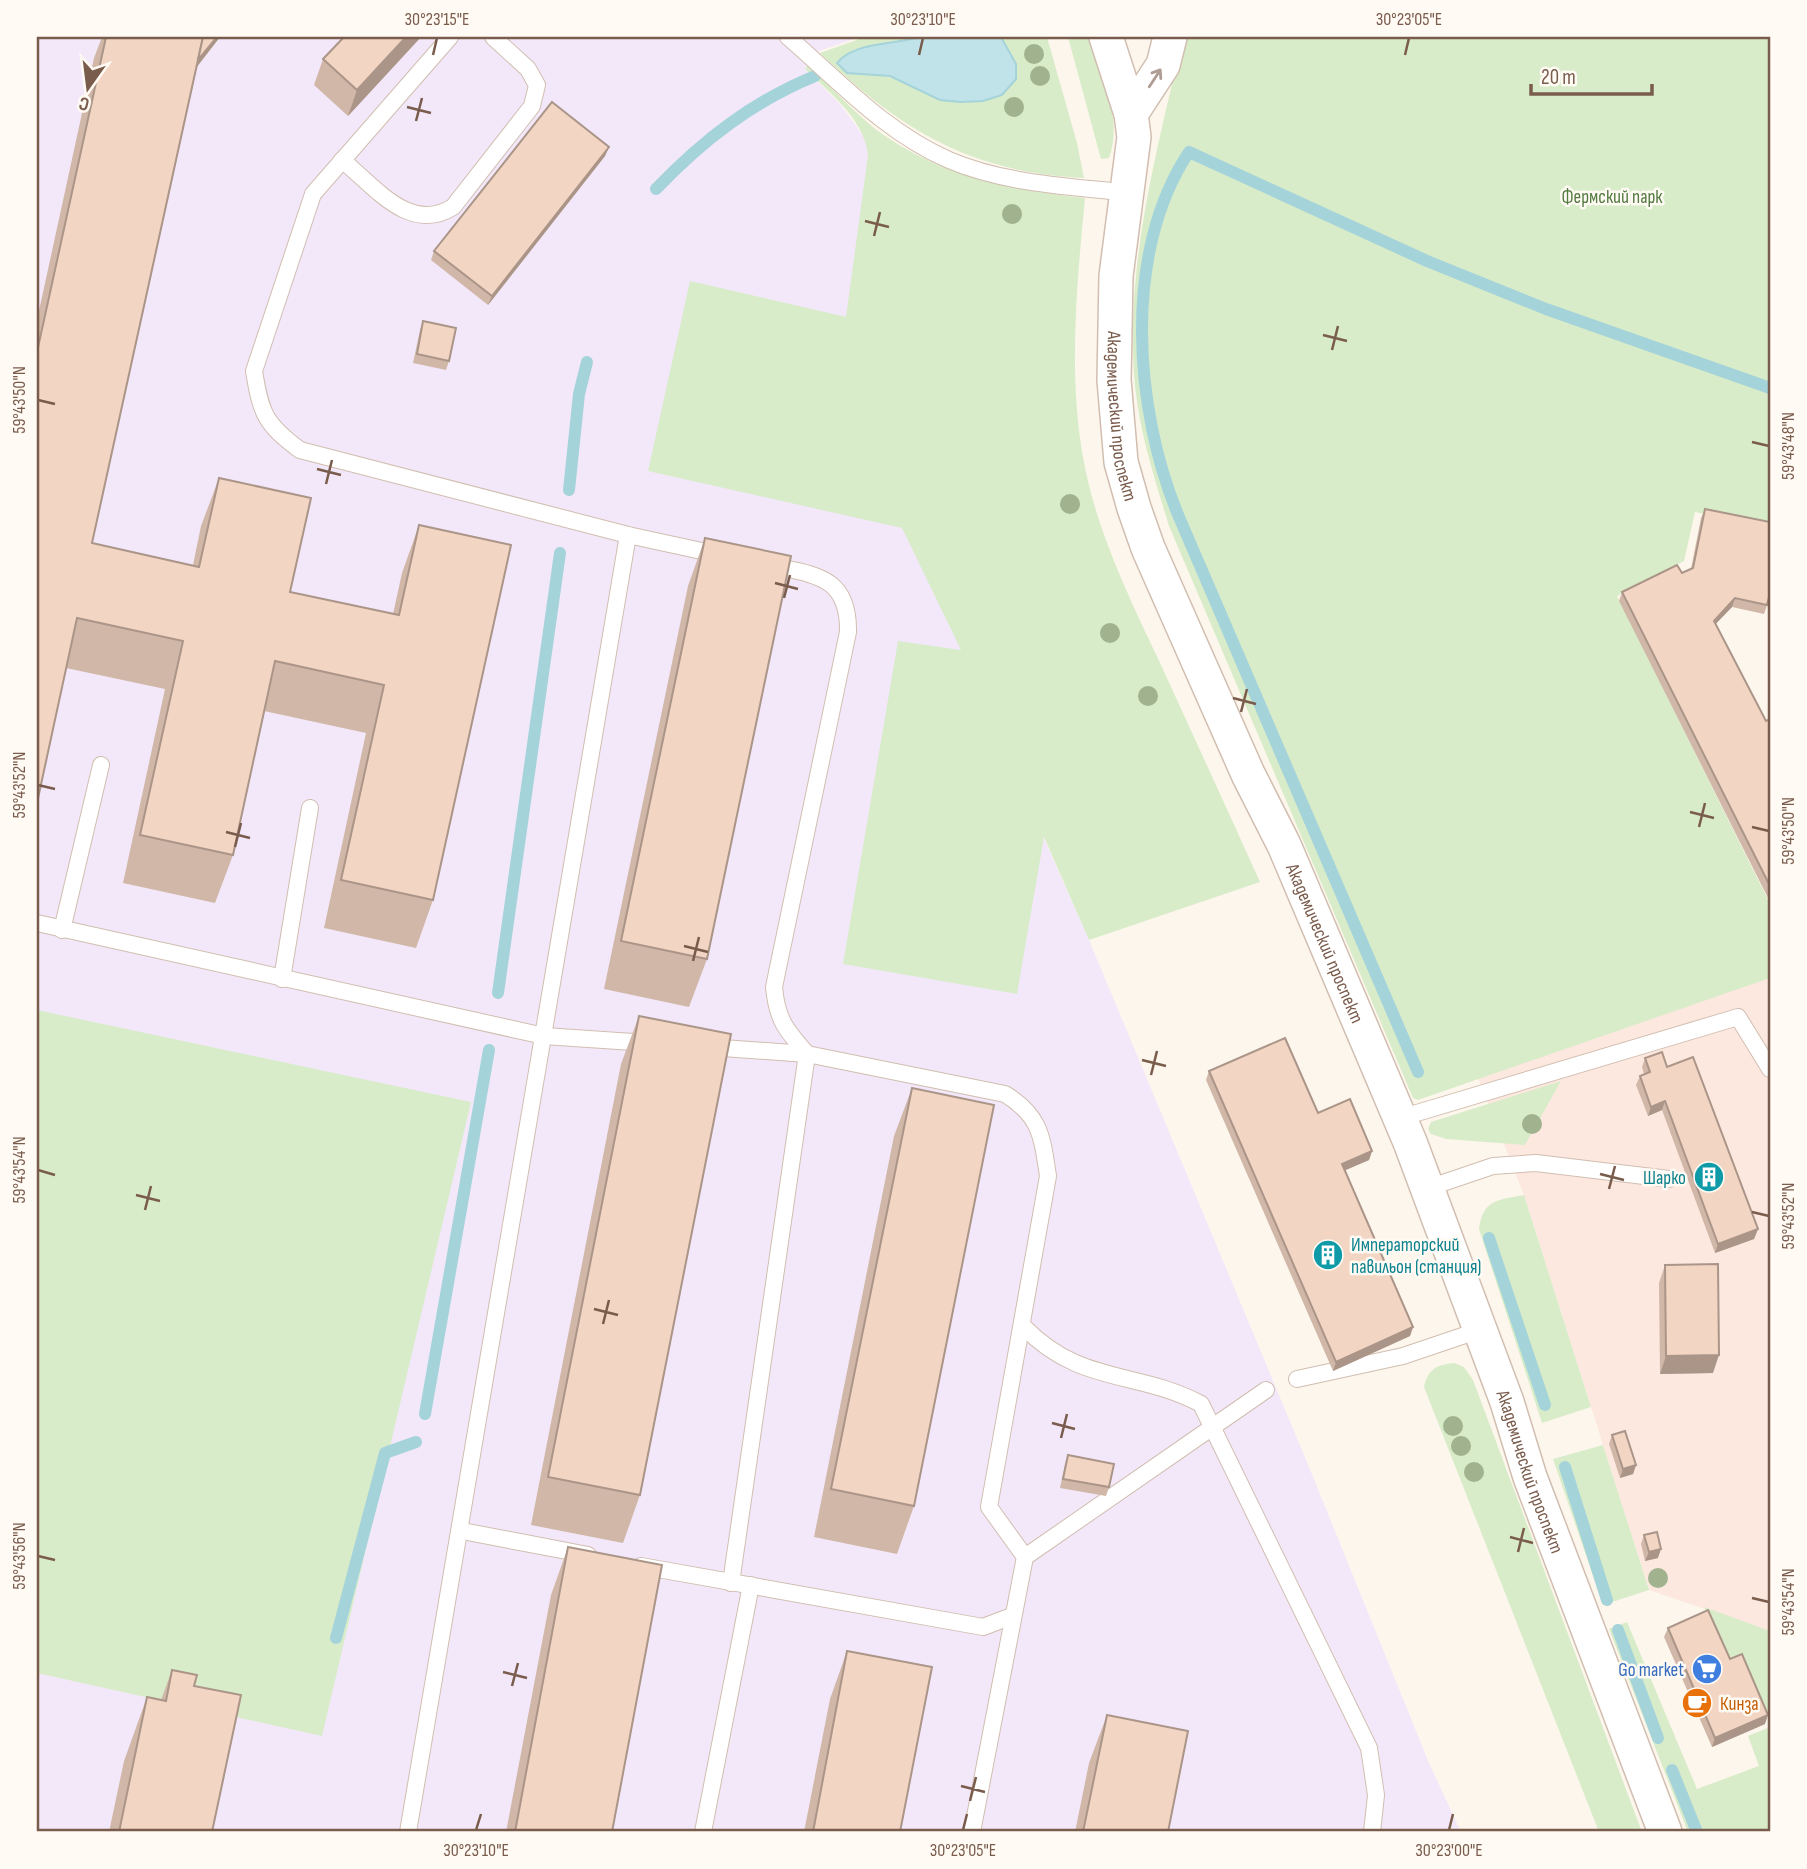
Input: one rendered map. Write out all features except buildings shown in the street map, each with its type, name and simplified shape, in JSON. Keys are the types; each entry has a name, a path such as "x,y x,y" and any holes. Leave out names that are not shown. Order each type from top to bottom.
{"street":[{"name":"Академический проспект","path":"1106,37 1131,114 1134,136 1115,276 1114,380 1121,462 1134,508 1148,548 1248,774 1284,845 1401,1118 1507,1402 1530,1476 1665,1832"},
{"path":"1131,114 1163,65 1170,37"}],"lane":[{"path":"450,37 313,194 254,371 259,400 271,428 300,450 628,536 814,575 836,587 848,609 848,632 774,987 776,1011 784,1028 807,1054 731,1583"},
{"path":"342,160 403,211 422,217 438,217 453,207 532,106 537,85 533,77 493,37"},
{"path":"788,37 865,107 918,144 950,161 1041,183 1128,193"},
{"path":"408,1832 628,536"},
{"path":"62,930 101,765"},
{"path":"282,979 310,808"},
{"path":"37,923 544,1036 668,1044"},
{"path":"1401,1118 1738,1017 1770,1069"},
{"path":"696,1046 807,1054 1005,1094 1025,1106 1037,1122 1048,1176 1024,1327 989,1507 1025,1557"},
{"path":"1428,1188 1493,1166 1536,1163 1669,1179"},
{"path":"1024,1327 1044,1349 1074,1364 1112,1377 1175,1390 1201,1404 1369,1748 1376,1796 1372,1832"},
{"path":"1297,1379 1403,1356 1480,1330"},
{"path":"972,1832 1025,1557 1266,1390"},
{"path":"461,1531 731,1583 983,1627 1012,1616"},
{"path":"703,1832 751,1585"}],"shaded area":[{"path":"37,37 860,37 819,51 805,69 841,105 867,141 961,651 1089,940 1309,1467 1429,1763 1461,1832 37,1832"},
{"path":"1190,343 1617,596 1770,904 1770,1631 1649,1590 1524,1195"}],"green space":[{"path":"865,37 919,37 879,47 852,50 879,75 901,80 940,100 983,101 1002,95 1016,79 1016,64 1001,37 1047,37 1077,143 1084,178 1006,167 971,156 909,125 879,104 820,53"},
{"path":"1068,37 1088,37 1104,81 1114,128 1109,158 1101,159"},
{"name":"Фермский парк","path":"1183,37 1770,37 1770,529 1695,512 1684,561 1617,596 1770,904 1770,978 1418,1100 1413,1098 1169,526 1144,439 1137,404 1133,342 1138,253 1153,166"},
{"path":"808,65 874,128 923,158 948,169 1002,185 1085,198 1075,360 1078,425 1089,484 1105,537 1126,589 1260,882 1089,940 1044,837 1017,994 843,964 898,641 961,650 902,528 648,471 690,281 846,317 868,155 865,142 853,118 805,69"},
{"path":"37,1010 471,1102 322,1736 37,1673"},
{"path":"1561,1081 1525,1145 1446,1139 1431,1134 1428,1129 1431,1122"},
{"path":"1524,1195 1591,1407 1542,1423 1479,1229 1484,1212 1493,1203"},
{"path":"1454,1363 1464,1367 1473,1380 1642,1832 1599,1832 1424,1387 1434,1369"},
{"path":"1603,1445 1649,1590 1603,1605 1553,1459"},
{"path":"1704,1607 1770,1631 1770,1718 1744,1659 1728,1663"},
{"path":"1627,1622 1697,1789 1759,1766 1748,1736 1770,1727 1770,1832 1688,1832 1609,1629"}],"water":[{"path":"919,37 1001,37 1016,64 1016,79 1002,95 983,101 960,102 940,100 890,76 847,73 837,63 853,51"}],"waterway":[{"path":"656,189 692,154 749,110 815,76"},
{"path":"1418,1072 1179,517 1164,475 1152,429 1142,332 1145,283 1153,236 1167,192 1189,152 1427,261 1546,309 1770,388"},
{"path":"569,490 579,394 587,362"},
{"path":"498,993 560,553"},
{"path":"425,1414 489,1050"},
{"path":"1489,1238 1545,1405"},
{"path":"336,1638 385,1453 416,1442"},
{"path":"1565,1467 1607,1600"},
{"path":"1618,1630 1658,1738"},
{"path":"1672,1770 1697,1832"}],"place":[{"name":"Шарко","path":"1709,1177"},
{"name":"Императорский павильон (станция)","path":"1328,1255"},
{"name":"Go market","path":"1707,1669"},
{"name":"Кинза","path":"1697,1703"}]}
